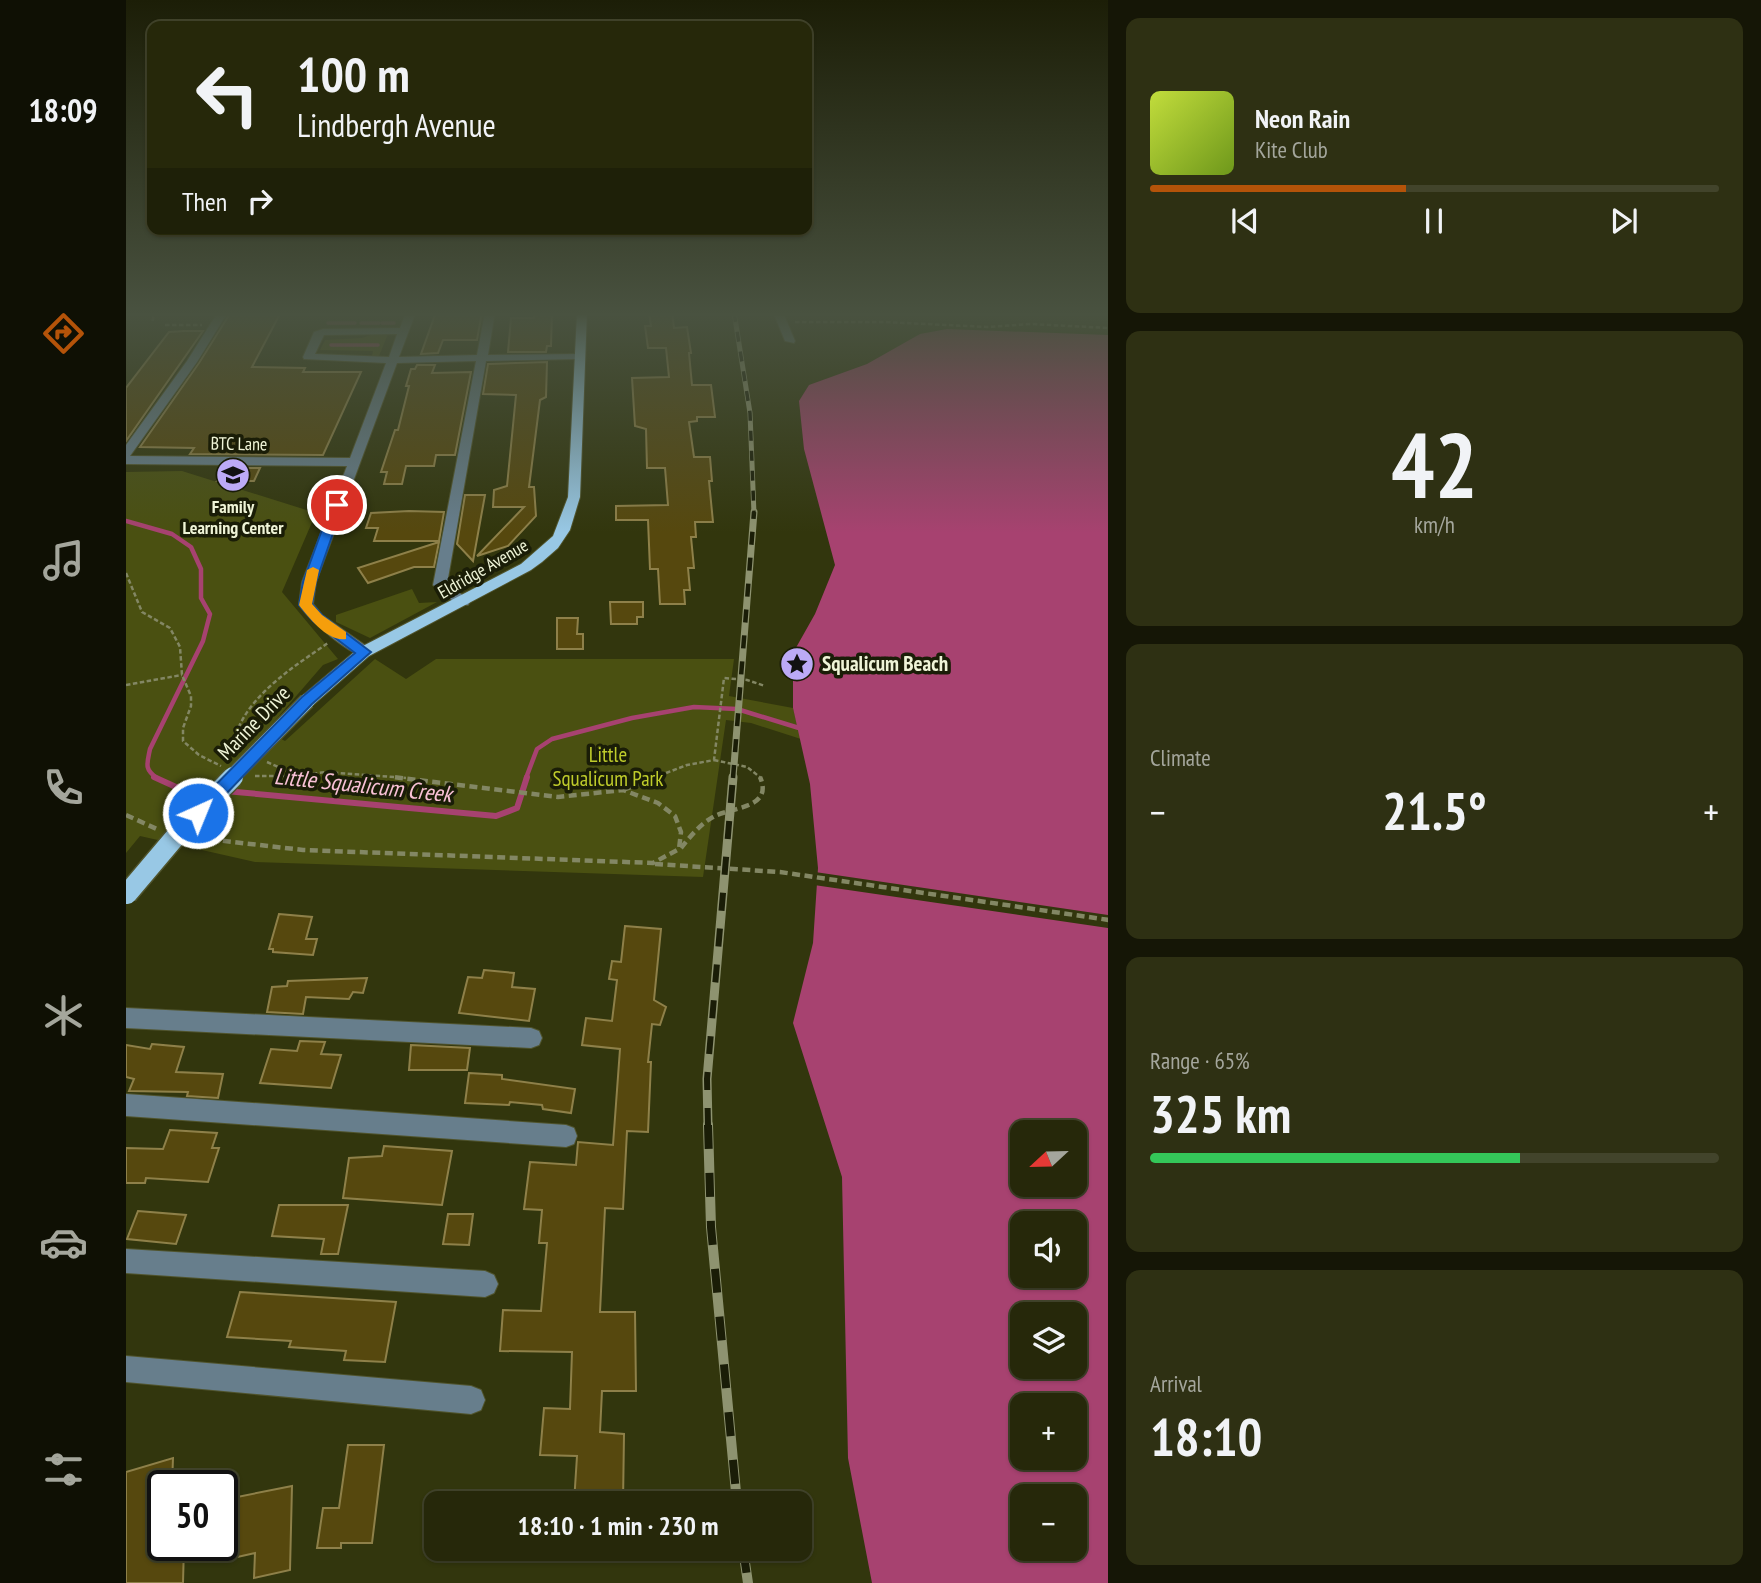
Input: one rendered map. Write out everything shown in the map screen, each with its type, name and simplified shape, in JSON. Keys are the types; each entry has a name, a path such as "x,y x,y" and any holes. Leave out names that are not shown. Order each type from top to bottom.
{"main road":[{"name":"Eldridge Avenue","path":"364,652 526,567 549,550 568,527 574,497 578,386"},
{"name":"Marine Drive","path":"126,894 182,829 307,701 364,652"}],"street":[{"name":"BTC Lane","path":"126,457 175,386"},
{"path":"364,652 317,618 306,605 309,582 383,386"},
{"path":"463,602 440,585 477,386"},
{"name":"BTC Lane","path":"126,457 352,462"},
{"path":"126,1018 531,1038"},
{"path":"126,1105 566,1136"},
{"path":"126,1261 485,1284"},
{"path":"126,1369 471,1400"}],"path":[{"path":"126,573 142,612 164,623 176,637 180,647 182,675 191,696 191,706 183,728 183,741 199,755 225,767"},
{"path":"251,753 239,741 236,732 252,706 275,683 341,635"},
{"path":"126,685 182,675"},
{"path":"714,760 724,678 747,680 765,687"},
{"path":"260,758 299,776"},
{"path":"251,775 299,776 325,772 374,774 518,794 571,796 623,790 687,765 714,760 751,769 760,775 764,784 762,792 753,804 725,811 704,823 679,849 653,863"},
{"path":"623,790 659,803 675,816 681,832 679,849"},
{"path":"126,815 163,831"},
{"path":"187,836 223,843 303,850 653,863 780,872 1108,920"}],"green space":[{"name":"Little Squalicum Park","path":"182,471 316,513 282,592 338,659 323,665 266,731 285,741 375,659 406,679 436,659 734,659 729,696 793,708 801,739 751,723 726,720 703,877 255,862 140,836 126,853 126,472"},
{"path":"412,589 419,603 437,602 370,638 336,622 336,615"}],"shaded area":[{"path":"808,386 1108,386 1108,1583 872,1583 848,1458 842,1177 793,1023 813,943 818,868 810,784 793,708 793,653 815,614 835,565 804,449 799,401"}],"pier":[{"path":"815,872 1108,915 1108,928 814,885"}],"building":[{"path":"165,386 126,441 126,388"},
{"path":"183,386 355,386 323,455 190,454 194,448 140,447"},
{"path":"406,386 468,386 455,455 436,455 434,466 406,466 402,484 384,484 387,472 381,472 395,430 398,430 409,386"},
{"path":"484,386 546,386 546,397 540,400 529,487 534,487 536,516 508,546 477,556 524,507 493,507 494,490 507,486 516,395 483,394"},
{"path":"632,386 711,386 715,417 697,417 697,421 689,422 694,457 710,457 712,481 709,481 713,522 695,522 696,537 691,537 694,568 688,568 690,590 684,590 685,604 660,604 658,569 650,569 648,520 616,520 616,506 668,505 665,468 647,468 646,429 635,426"},
{"name":"Family Learning Center","path":"224,468 260,468 254,481 217,481"},
{"path":"465,495 485,495 473,561 457,544"},
{"path":"444,512 439,541 374,541 378,528 366,528 371,513"},
{"path":"439,542 434,567 414,567 368,583 358,568"},
{"path":"610,602 643,602 643,617 637,617 637,624 611,624"},
{"path":"557,618 578,618 577,634 583,634 583,649 557,649"},
{"path":"279,914 312,917 306,939 317,939 313,955 273,952 273,949 269,949"},
{"path":"625,926 661,929 654,1000 666,1007 660,1025 652,1024 648,1062 651,1062 648,1132 627,1131 623,1209 605,1208 600,1312 635,1312 636,1391 602,1391 600,1432 624,1434 623,1491 575,1491 577,1456 540,1455 544,1408 570,1409 572,1352 500,1351 503,1310 541,1311 547,1243 539,1243 542,1210 524,1209 530,1162 576,1165 578,1142 613,1145 620,1049 582,1045 586,1018 612,1021 617,980 609,979 612,961 621,962"},
{"path":"484,970 514,973 512,987 535,989 529,1021 459,1013 468,977 482,978"},
{"path":"367,978 363,993 353,992 349,999 306,997 303,1014 267,1012 272,987 287,986 288,981"},
{"path":"300,1041 325,1042 321,1054 341,1055 331,1088 260,1083 271,1049 297,1051"},
{"path":"152,1044 184,1047 176,1072 223,1074 218,1098 187,1096 188,1092 129,1091 134,1079 126,1077 126,1045 150,1049"},
{"path":"411,1045 470,1048 467,1070 409,1070"},
{"path":"469,1073 502,1075 502,1079 575,1089 571,1113 543,1109 542,1105 510,1102 509,1105 465,1103"},
{"path":"170,1130 217,1133 212,1148 219,1148 208,1182 146,1178 145,1183 126,1183 126,1148 163,1149"},
{"path":"384,1146 452,1151 442,1205 343,1198 349,1158 382,1156"},
{"path":"279,1205 348,1205 338,1254 321,1254 324,1239 272,1236"},
{"path":"138,1211 186,1215 176,1244 127,1239"},
{"path":"448,1214 473,1214 469,1245 443,1244"},
{"path":"240,1292 396,1302 385,1362 344,1360 346,1351 289,1347 291,1341 227,1337"},
{"path":"348,1445 384,1445 372,1543 341,1543 341,1548 317,1548 323,1508 339,1508"},
{"path":"173,1458 173,1470 147,1470 147,1561 184,1561 183,1583 126,1583 126,1472"},
{"path":"292,1486 290,1570 254,1578 255,1553 238,1557 238,1497"}],"waterway":[{"name":"Little Squalicum Creek","path":"126,521 172,534 191,547 201,569 201,598 210,614 203,641 150,749 148,766 157,778"},
{"name":"Little Squalicum Creek","path":"526,778 537,749 552,739 632,718 694,707 737,709 799,728"},
{"name":"Little Squalicum Creek","path":"154,777 176,787 212,790"},
{"name":"Little Squalicum Creek","path":"225,791 496,816 517,808 527,777"}],"railway":[{"path":"746,386 750,413 754,513"},
{"path":"733,778 754,513"},
{"path":"708,1126 707,1079 733,777"},
{"path":"708,1125 711,1227 736,1491"},
{"path":"745,1561 748,1583"}],"slow traffic":[{"path":"313,570 306,605 317,618 341,635"}],"place":[{"name":"Family Learning Center","path":"233,475"},
{"name":"Squalicum Beach","path":"797,664"}],"route":[{"path":"198,813 307,701 364,652 317,618 306,605 309,582 337,505"}]}
